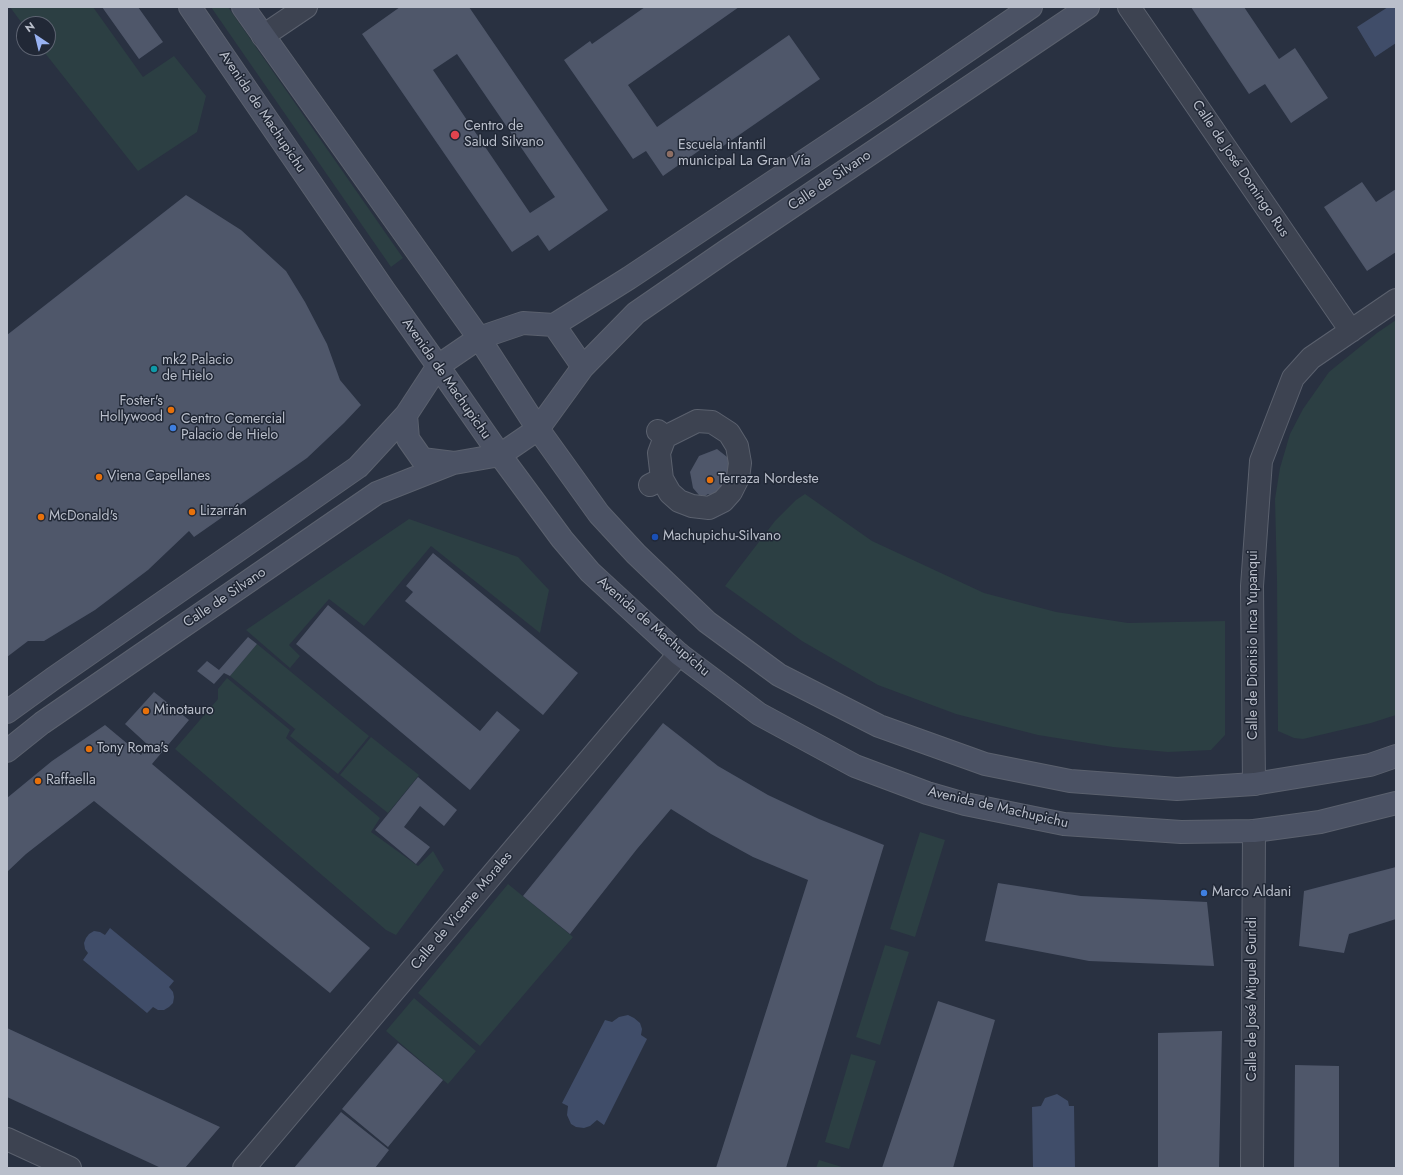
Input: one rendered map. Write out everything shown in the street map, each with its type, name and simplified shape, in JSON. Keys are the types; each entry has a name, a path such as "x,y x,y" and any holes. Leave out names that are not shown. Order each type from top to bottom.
{"street":[{"name":"Avenida de Machupichu","path":"190,7 384,290 500,455 562,539 590,572 679,654 759,714 855,766 927,793 965,804 1064,824 1182,832 1254,830 1320,822 1396,804"},
{"path":"243,7 479,338 538,429 599,514 636,554 707,622 779,675 879,726 985,764 1070,781 1177,790 1254,784 1370,765 1396,756"},
{"path":"263,36 306,7"},
{"path":"7,712 358,467 406,415 438,366 479,338 522,323 554,326 629,278 881,110 1031,7"},
{"name":"Calle de Silvano","path":"500,455 538,429 583,367 636,313 1088,7"},
{"name":"Calle de José Domingo Rus","path":"1129,7 1351,331"},
{"name":"Calle de Dionisio Inca Yupanqui","path":"1254,784 1252,586 1261,462 1293,378 1311,358 1396,300"},
{"path":"554,326 583,367"},
{"path":"406,415 408,439 422,459 454,463 500,455"},
{"path":"696,420 712,422 729,432 737,446 740,463 738,478 731,492 723,502 709,508 692,506 678,501 656,482 661,434 696,420"},
{"name":"Calle de Silvano","path":"7,751 42,723 377,493 454,463"},
{"name":"Calle de Vicente Morales","path":"244,1168 679,654"},
{"name":"Calle de José Miguel Guridi","path":"1252,1168 1254,830"},
{"path":"7,1139 70,1168"}],"green space":[{"path":"10,7 93,7 143,77 174,56 206,96 197,132 138,171 47,56 56,56 56,16 17,16"},
{"path":"211,7 228,7 403,258 391,267"},
{"path":"1396,320 1396,715 1371,723 1303,739 1294,738 1278,731 1275,499 1280,468 1290,434 1303,409 1329,372 1377,333"},
{"path":"805,494 872,541 984,593 1056,612 1128,623 1225,621 1225,735 1211,750 1168,752 1113,747 1038,735 956,714 878,685 802,641 725,586 775,521 796,500"},
{"path":"409,519 518,557 549,590 540,633 431,546 364,626 329,599 289,645 300,656 290,668 246,630"},
{"path":"257,644 369,736 338,774 290,736 296,728 295,729 230,676"},
{"path":"227,678 290,730 286,738 380,818 371,832 418,866 433,851 444,870 396,935 386,930 175,749 218,699 218,689"},
{"path":"371,737 419,775 388,813 340,775"},
{"path":"920,832 945,840 915,937 890,929"},
{"path":"508,884 573,937 480,1046 418,993"},
{"path":"885,945 909,952 880,1045 856,1037"},
{"path":"414,998 476,1051 448,1084 386,1031"},
{"path":"851,1054 876,1061 849,1149 825,1142"},
{"path":"819,1160 842,1167 842,1168 816,1168"}],"water":[{"path":"1388,7 1396,7 1396,43 1375,57 1357,27"},
{"path":"110,928 174,981 169,987 173,992 174,997 173,1003 169,1007 164,1010 158,1010 153,1007 147,1013 83,960 88,953 85,949 84,943 89,934 94,931 105,935"},
{"path":"628,1015 640,1023 642,1029 641,1035 647,1039 604,1125 597,1120 590,1126 584,1128 576,1127 571,1124 567,1115 568,1106 562,1103 605,1020 612,1022 619,1017"},
{"path":"1057,1094 1068,1101 1069,1106 1074,1106 1075,1168 1033,1168 1032,1107 1041,1106 1045,1098"}],"building":[{"path":"102,7 138,7 163,42 139,59"},
{"name":"Centro de Salud Silvano","path":"400,7 469,7 608,210 549,251 538,235 512,252 362,34","holes":["457,54 555,197 530,213 433,70"]},
{"name":"Escuela infantil municipal La Gran Vía","path":"645,7 739,7 628,85 657,127 789,35 820,79 716,151 710,143 663,176 646,151 633,159 564,60 590,41 592,44"},
{"path":"1191,7 1244,7 1279,59 1295,48 1328,98 1291,123 1265,84 1249,94"},
{"path":"1362,182 1376,202 1396,189 1396,252 1367,271 1324,207"},
{"name":"Centro Comercial Palacio de Hielo","path":"186,195 241,230 286,271 305,302 327,344 340,380 361,405 307,458 194,537 189,531 148,570 95,610 44,641 28,641 7,657 7,335"},
{"name":"Terraza Nordeste","path":"717,449 736,464 718,499 708,494 705,496 699,495 693,488 690,472 699,456"},
{"path":"433,553 578,673 543,715 405,601 413,592 406,586"},
{"path":"328,605 480,731 497,711 520,730 470,790 296,644"},
{"path":"248,637 257,644 230,676 224,673 214,684 197,671 207,661 219,670"},
{"path":"154,692 189,720 152,764 370,948 330,993 94,801 26,854 7,872 7,798 52,761 105,725 141,755 148,745 125,724"},
{"path":"663,723 718,766 768,795 819,819 884,845 786,1168 716,1168 808,880 753,857 711,834 671,809 637,849 570,934 523,896"},
{"path":"418,777 457,810 444,826 420,806 404,827 430,847 416,864 375,830"},
{"path":"1396,867 1396,919 1349,934 1344,953 1299,946 1304,891"},
{"path":"998,883 1081,896 1207,902 1214,966 1089,961 985,941"},
{"path":"938,1001 995,1020 953,1168 882,1168"},
{"path":"7,1028 220,1127 185,1168 161,1168 7,1097"},
{"path":"1222,1031 1219,1168 1158,1168 1158,1033"},
{"path":"398,1043 443,1080 388,1147 342,1109"},
{"path":"1295,1065 1339,1066 1339,1168 1294,1168"},
{"path":"341,1112 389,1150 375,1168 294,1168"}],"place":[{"name":"Centro de Salud Silvano","path":"455,135"},
{"name":"Escuela infantil municipal La Gran Vía","path":"670,154"},
{"name":"mk2 Palacio de Hielo","path":"154,369"},
{"name":"Foster's Hollywood","path":"171,410"},
{"name":"Centro Comercial Palacio de Hielo","path":"173,428"},
{"name":"Viena Capellanes","path":"99,477"},
{"name":"Terraza Nordeste","path":"710,480"},
{"name":"Lizarrán","path":"192,512"},
{"name":"McDonald's","path":"41,517"},
{"name":"Machupichu-Silvano","path":"655,537"},
{"name":"Minotauro","path":"146,711"},
{"name":"Tony Roma's","path":"89,749"},
{"name":"Raffaella","path":"38,781"},
{"name":"Marco Aldani","path":"1204,893"}]}
